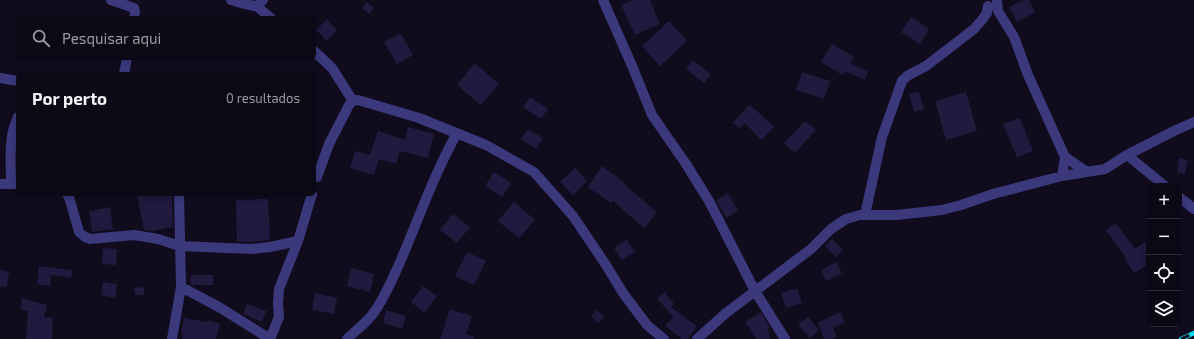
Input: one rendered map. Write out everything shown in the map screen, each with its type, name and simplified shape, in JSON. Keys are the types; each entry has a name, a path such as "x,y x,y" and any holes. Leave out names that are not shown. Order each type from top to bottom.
{"street":[{"path":"111,0 134,8 134,16"},
{"path":"231,0 241,3 261,3 260,10 268,16"},
{"path":"603,0 652,115 686,164 709,201 756,291 785,339"},
{"path":"865,215 882,137 902,81 907,76 926,66 943,54 974,29 987,13 992,2"},
{"path":"992,2 1014,37 1028,75 1064,158 1062,176"},
{"path":"316,54 332,68 353,101"},
{"path":"124,72 128,60"},
{"path":"0,78 16,81"},
{"path":"316,177 329,144 346,111 353,101 358,100 413,116 486,145 526,167 540,178 573,216 623,293 654,335 664,339"},
{"path":"0,184 15,184 11,140 16,122"},
{"path":"697,339 726,313 811,249 831,229 846,219 865,215 896,215 942,210 961,206 994,194 1062,176 1105,169 1127,155 1194,122"},
{"path":"347,339 375,312 384,296 436,175 457,133"},
{"path":"1127,155 1161,183"},
{"path":"1064,158 1087,172"},
{"path":"68,196 79,232 85,237 94,238 134,235 158,239 180,246 251,249 270,247 298,241"},
{"path":"172,339 181,287 179,196"},
{"path":"181,287 219,307 270,339 279,317 279,289 298,241 311,196"},
{"path":"1182,199 1194,209"}],"building":[{"path":"633,0 650,0 660,24 635,35 621,5"},
{"path":"1024,0 1029,0 1035,12 1017,22 1009,7"},
{"path":"367,2 374,8 369,14 362,8"},
{"path":"911,17 929,29 920,44 901,32"},
{"path":"327,19 337,30 327,41 316,30"},
{"path":"669,21 687,41 660,66 642,46"},
{"path":"400,33 413,55 397,64 384,42"},
{"path":"832,44 854,57 850,63 868,71 865,80 845,71 842,75 821,62"},
{"path":"693,60 711,74 704,83 686,69"},
{"path":"475,63 499,84 481,105 457,85"},
{"path":"802,72 830,81 824,99 796,90"},
{"path":"919,92 924,110 914,112 909,94"},
{"path":"966,92 977,131 946,140 935,101"},
{"path":"530,97 548,109 541,119 523,107"},
{"path":"749,105 774,127 761,140 745,123 740,129 733,123"},
{"path":"1020,118 1033,151 1017,157 1003,124"},
{"path":"805,121 816,130 795,153 784,143"},
{"path":"408,127 434,134 428,158 400,151 396,164 379,159 374,175 350,168 355,151 370,155 378,131 405,140"},
{"path":"528,129 543,138 536,149 521,139"},
{"path":"1179,158 1188,160 1185,174 1177,172"},
{"path":"602,166 625,183 624,184 657,212 644,228 613,201 611,203 588,187"},
{"path":"575,168 587,181 573,195 560,182"},
{"path":"494,172 511,183 502,197 485,186"},
{"path":"728,193 738,211 726,218 716,200"},
{"path":"137,196 172,196 173,227 151,231 144,230"},
{"path":"268,199 270,240 237,242 236,200"},
{"path":"514,202 535,220 519,238 498,221"},
{"path":"110,207 113,229 92,232 89,211"},
{"path":"453,214 470,227 457,243 440,230"},
{"path":"1116,223 1135,249 1146,241 1146,266 1134,273 1125,259 1126,258 1106,230"},
{"path":"832,239 843,250 836,257 825,246"},
{"path":"627,240 635,252 622,260 614,248"},
{"path":"103,248 117,249 116,265 102,264"},
{"path":"467,252 486,261 474,285 455,276"},
{"path":"836,262 842,273 826,281 821,270"},
{"path":"39,266 72,270 71,278 51,275 50,286 37,284"},
{"path":"351,268 374,274 370,292 347,286"},
{"path":"0,270 9,272 7,287 0,286"},
{"path":"191,275 213,275 213,285 191,285"},
{"path":"103,282 117,284 115,298 101,295"},
{"path":"423,286 437,296 425,313 411,302"},
{"path":"144,287 144,295 135,295 134,288"},
{"path":"797,288 802,303 786,308 781,293"},
{"path":"665,292 674,304 671,307 697,326 688,339 682,339 665,326 673,317 657,298"},
{"path":"315,293 337,298 334,314 312,310"},
{"path":"22,298 47,305 44,317 53,318 52,339 26,339 28,311 20,309"},
{"path":"247,304 266,311 262,322 243,314"},
{"path":"450,309 472,316 466,334 474,337 474,339 440,339 444,328 448,329 444,327"},
{"path":"386,310 406,316 402,329 383,323"},
{"path":"596,310 604,316 599,323 591,317"},
{"path":"761,312 770,327 768,328 770,339 756,339 745,322"},
{"path":"840,312 845,322 833,328 837,337 824,339 818,323"},
{"path":"808,317 819,330 810,338 798,325"},
{"path":"184,318 207,322 208,320 220,324 216,339 182,339 183,335 181,334"}],"railway":[{"path":"1181,339 1194,333"}]}
